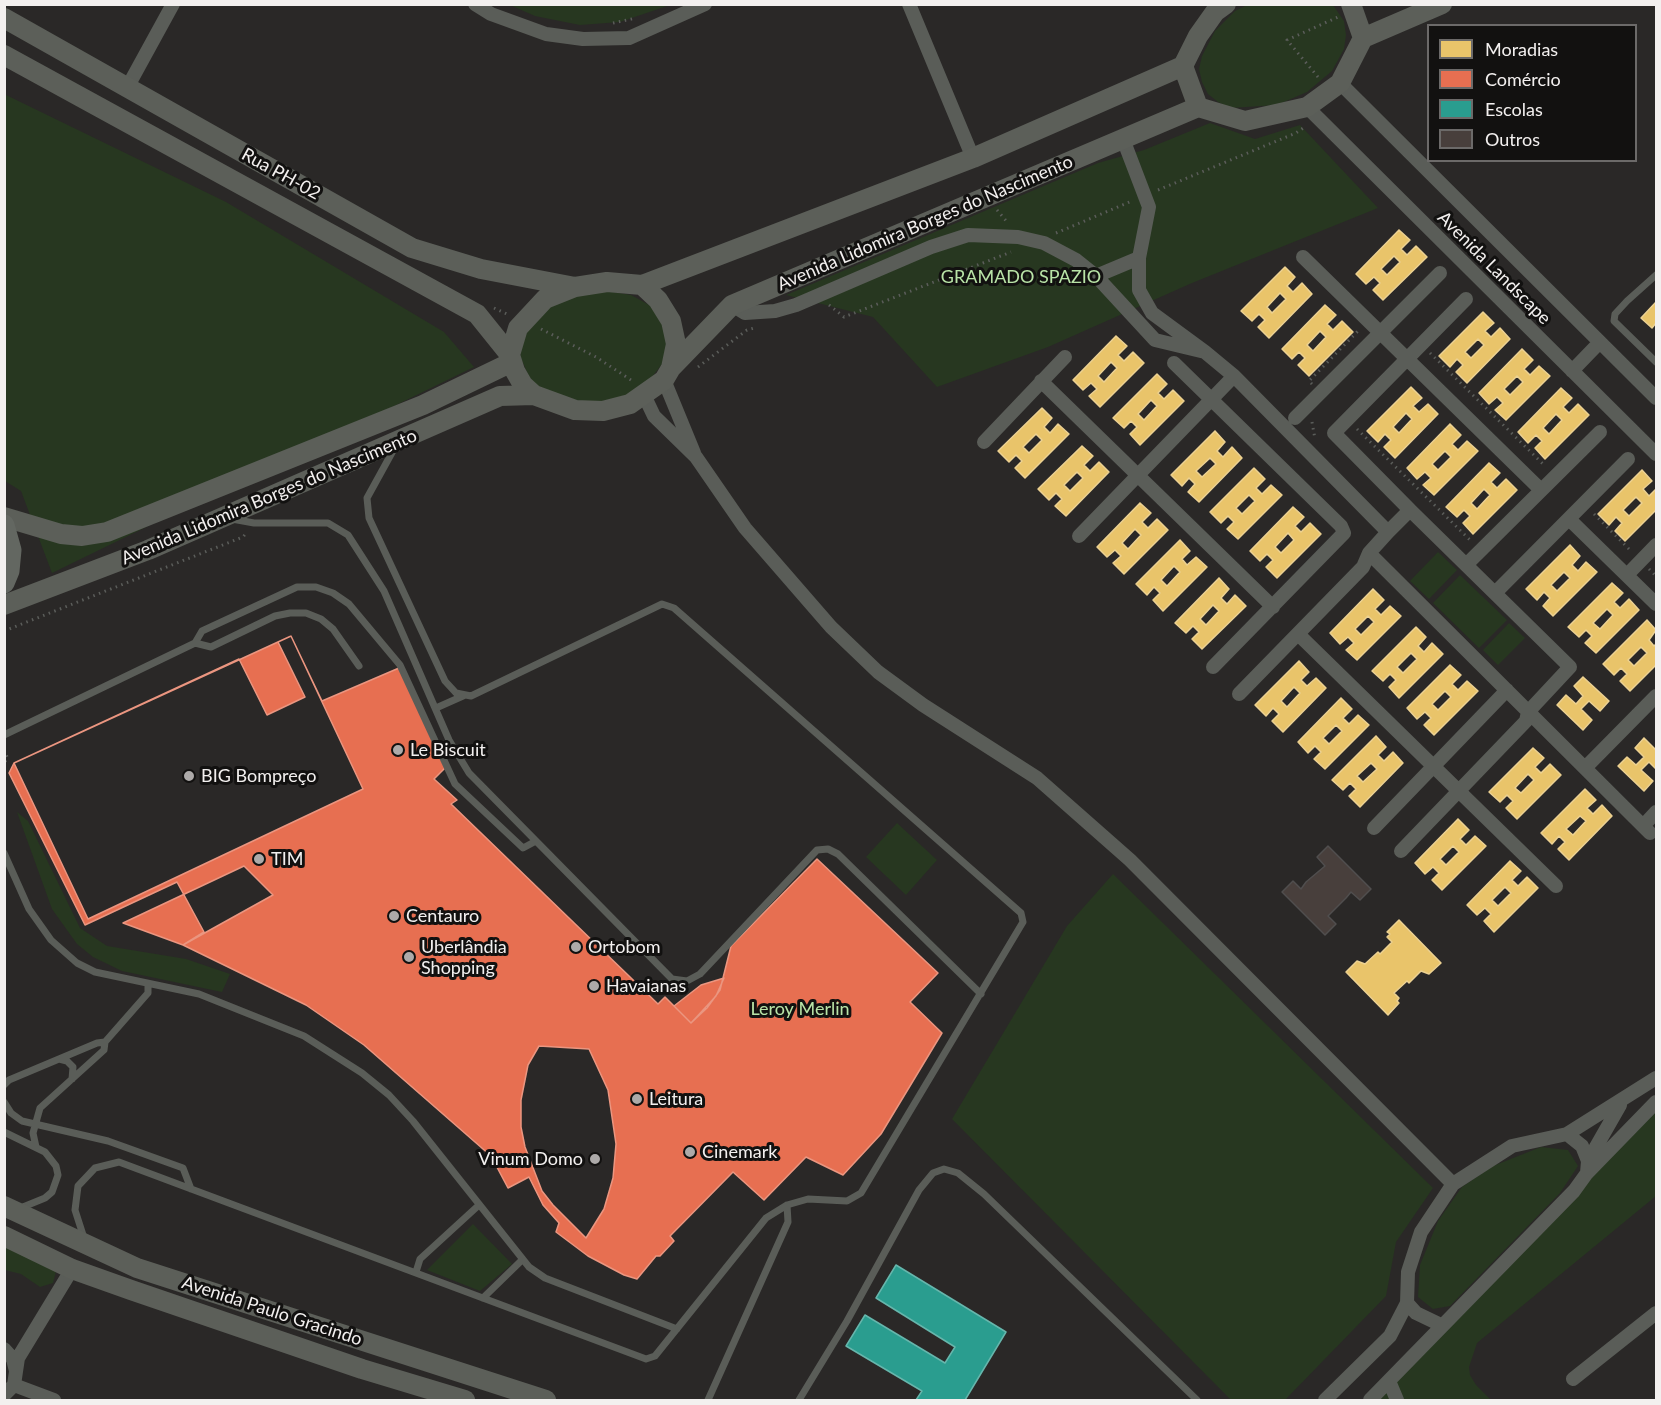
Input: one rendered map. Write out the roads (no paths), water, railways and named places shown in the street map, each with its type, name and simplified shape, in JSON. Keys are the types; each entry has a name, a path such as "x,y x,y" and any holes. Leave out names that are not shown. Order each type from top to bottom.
{"main road":[{"path":"4,525 11,550 9,571 4,583"}],"street":[{"path":"127,88 173,4"},
{"path":"475,4 490,14 546,34 583,39 629,38 705,4"},
{"path":"909,4 973,158"},
{"path":"1183,66 1198,107 1245,121 1307,107 1335,87 1363,38 1442,4"},
{"path":"1352,6 1363,38"},
{"path":"642,285 658,300 671,321 676,344 667,374 644,395 630,404 603,411 575,410 534,395 523,385 511,359 518,327 545,299 575,287 607,282 642,285 973,158 1183,66 1216,7"},
{"name":"Rua PH-02","path":"4,18 412,248 481,269 575,287"},
{"name":"Rua PH-02","path":"4,55 477,314 511,359"},
{"name":"Avenida Landscape","path":"1335,87 1656,398"},
{"name":"Avenida Lidomira Borges do Nascimento","path":"667,374 732,305 1198,107"},
{"name":"Avenida Landscape","path":"1307,107 1656,454"},
{"path":"1123,139 1149,207 1139,258 1139,290 1146,306 1234,376 1388,532"},
{"path":"732,305 745,313 796,305 931,247 968,236 1018,237 1037,241 1076,260 1096,276 1132,318 1155,340 1205,352"},
{"path":"1303,257 1541,490"},
{"path":"1096,276 1139,258"},
{"path":"1295,418 1440,273"},
{"path":"1401,852 1526,722 1528,712 1570,667 1334,433 1346,418 1466,299"},
{"path":"1572,370 1600,342"},
{"path":"984,441 1065,357"},
{"name":"Avenida Lidomira Borges do Nascimento","path":"4,517 55,533 82,537 107,532 423,405 511,359"},
{"path":"1174,363 1341,526 1344,533 1213,667"},
{"path":"667,374 696,458"},
{"path":"1079,536 1234,376"},
{"path":"1041,381 1272,607"},
{"name":"Avenida Lidomira Borges do Nascimento","path":"4,605 148,550 500,396 534,395"},
{"path":"644,395 654,416 696,458 745,528 847,642 878,672 923,705 1037,778 1130,860 1454,1184"},
{"path":"1467,564 1600,432"},
{"path":"1496,592 1628,459"},
{"path":"202,494 219,519"},
{"path":"1239,694 1363,567 1369,553 1410,510"},
{"path":"1569,519 1656,604"},
{"path":"1627,575 1656,545"},
{"path":"1369,553 1647,829 1656,812"},
{"path":"1298,634 1556,886"},
{"path":"1374,828 1507,690"},
{"path":"1585,768 1656,696"},
{"path":"1325,1401 1390,1336 1407,1303 1408,1272 1421,1232 1454,1184 1512,1146 1567,1134 1621,1103 1656,1078"},
{"path":"1588,1167 1656,1102"},
{"path":"1370,1401 1441,1325 1574,1191 1621,1103"},
{"path":"1567,1134 1582,1146 1588,1167"},
{"name":"Avenida Paulo Gracindo","path":"9,1208 137,1268 546,1401"},
{"name":"Avenida Paulo Gracindo","path":"4,1236 72,1269 362,1369 465,1401"},
{"path":"10,1389 18,1358 72,1269"},
{"path":"227,1322 234,1319 238,1313 238,1305 234,1299"},
{"path":"1407,1303 1416,1313 1441,1325"},
{"path":"1573,1379 1656,1313"},
{"path":"362,1369 358,1360 359,1352 373,1343"},
{"path":"4,1349 12,1359 10,1389"},
{"path":"1389,1381 1396,1401"},
{"path":"10,1389 54,1401"}],"lane":[{"path":"1656,275 1615,314 1614,321 1656,362"},
{"path":"398,442 367,498 369,518 445,681 449,688 463,696"},
{"path":"219,519 254,523 328,523 348,535 384,591 449,740 469,773 666,975 680,981 687,981 700,974 817,850 834,851 981,994"},
{"path":"4,735 195,643 202,631 297,587 316,587 333,593 349,604 400,665 455,784 523,848 536,841"},
{"path":"86,1244 75,1210 78,1186 95,1168 120,1162 646,1359 655,1356 766,1218 787,1205 808,1199 848,1201 861,1193 1023,922 1021,913 674,608 662,604 471,696 463,696 436,708"},
{"path":"195,643 211,647 275,616 306,613 321,619 333,629 359,666"},
{"path":"4,853 29,909 51,940 77,963 95,972 199,994 304,1036 389,1095 413,1121 528,1267 545,1278 677,1329"},
{"path":"36,1147 34,1126 40,1108 104,1050 105,1042 148,993 148,984"},
{"path":"4,1085 9,1080 97,1043 105,1042"},
{"path":"59,1059 67,1061 72,1067 72,1079"},
{"path":"4,1102 11,1113 21,1121 34,1126 108,1141 183,1168 191,1189"},
{"path":"4,1132 45,1152 56,1166 56,1184 45,1198 9,1208"},
{"path":"799,1401 847,1321 919,1190 933,1173 944,1169 958,1173 984,1194 1197,1401"},
{"path":"416,1272 420,1259 479,1205"},
{"path":"708,1401 788,1222 787,1205"},
{"path":"483,1298 522,1260"}],"place":[{"name":"Le Biscuit","path":"398,750"},
{"name":"BIG Bompreço","path":"189,776"},
{"name":"TIM","path":"259,859"},
{"name":"Centauro","path":"394,916"},
{"name":"Ortobom","path":"576,947"},
{"name":"Uberlândia Shopping","path":"409,957"},
{"name":"Havaianas","path":"594,986"},
{"name":"Leitura","path":"637,1099"},
{"name":"Cinemark","path":"690,1152"},
{"name":"Vinum Domo","path":"595,1159"}],"park label":[{"name":"GRAMADO SPAZIO","path":"1021,277"},
{"name":"Leroy Merlin","path":"800,1009"}]}
